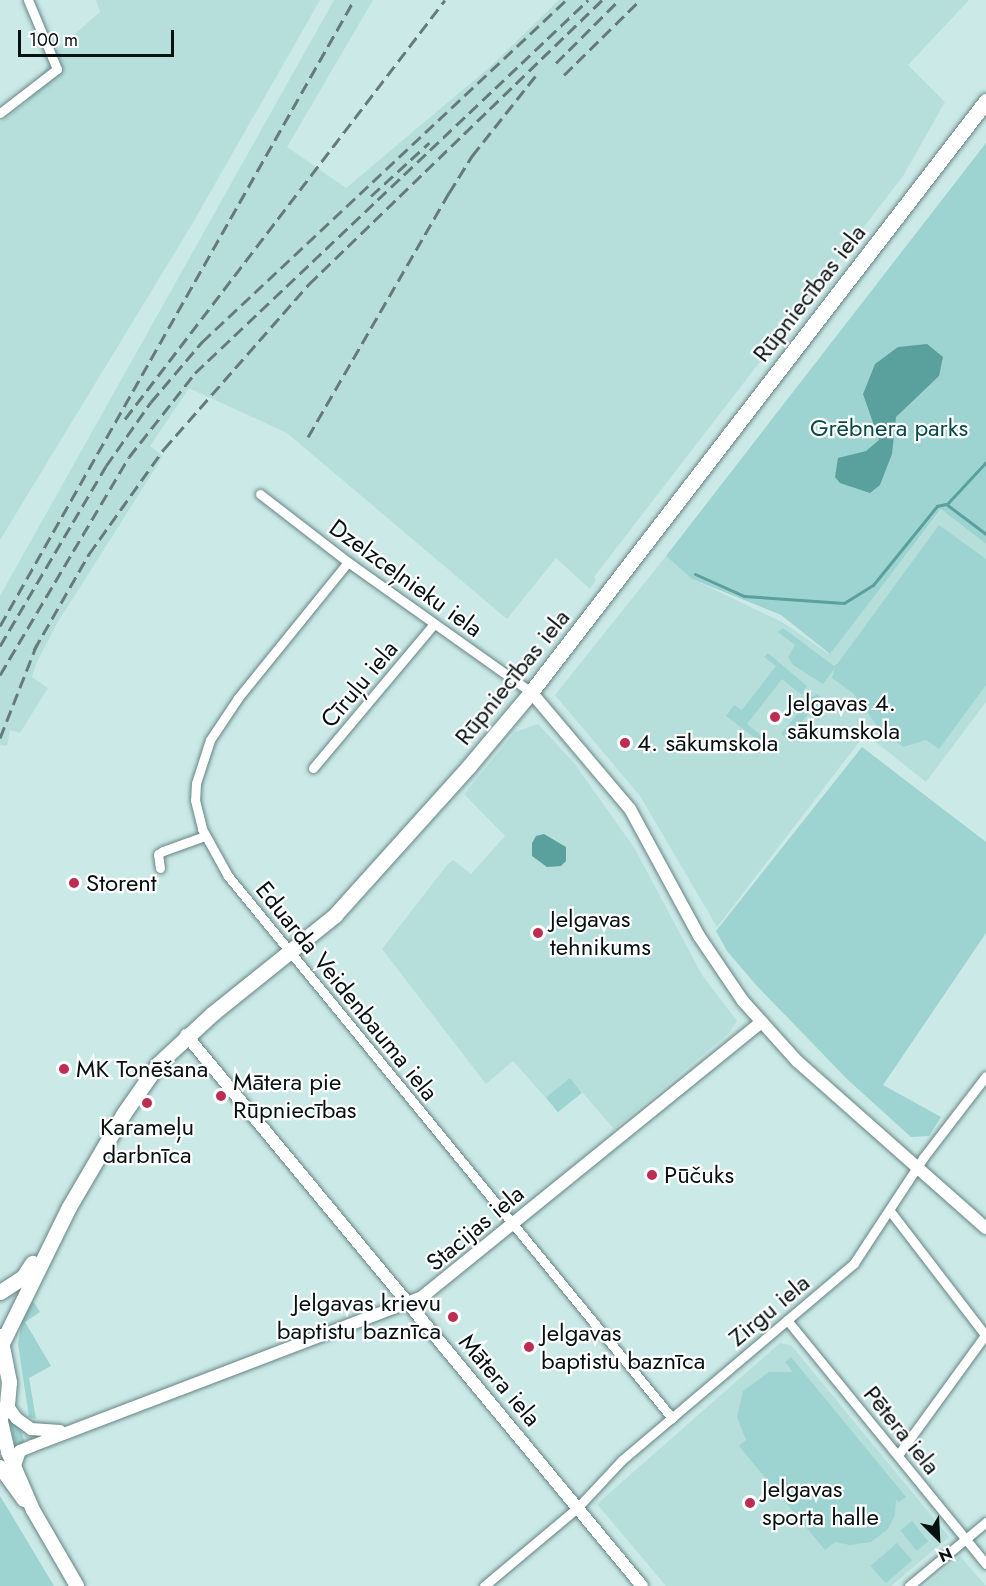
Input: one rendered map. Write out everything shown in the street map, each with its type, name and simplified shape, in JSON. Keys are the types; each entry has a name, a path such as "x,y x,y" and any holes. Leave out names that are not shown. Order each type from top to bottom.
{"main road":[{"name":"Rūpniecības iela","path":"3,1413 9,1382 1,1339 45,1250 123,1113 158,1064 186,1035 335,915 531,692 986,101"},
{"name":"Rūpniecības iela","path":"0,1292 23,1277 45,1250"},
{"path":"3,1413 2,1435 33,1510"},
{"path":"0,1467 33,1510 77,1586"}],"street":[{"path":"0,113 57,69 28,0"},
{"name":"Dzelzceļnieku iela","path":"260,494 348,562 531,692"},
{"name":"Eduarda Veidenbauma iela","path":"348,562 238,698 210,740 200,763 195,800 205,836 228,876 672,1418"},
{"name":"Cīruļu iela","path":"313,768 434,624"},
{"path":"531,692 630,809 718,967 762,1022 796,1061 918,1165 986,1228"},
{"path":"160,868 158,855 163,851 205,836"},
{"name":"Stacijas iela","path":"15,1466 20,1451 410,1304 434,1290 762,1022"},
{"name":"Mātera iela","path":"186,1035 642,1586"},
{"name":"Zirgu iela","path":"484,1586 578,1507 622,1460 854,1263 918,1165 986,1076"},
{"path":"890,1211 986,1335 898,1455"},
{"name":"Pētera iela","path":"787,1320 986,1564"},
{"path":"3,1413 16,1418 31,1429 71,1430"},
{"path":"909,1586 986,1522"}],"shaded area":[{"path":"96,0 320,0 191,226 0,540 0,123 27,102 54,52 100,12"},
{"path":"334,0 373,0 287,147 346,188 491,66 559,0 969,0 908,65 945,102 903,176 594,577 596,580 590,589 556,558 507,619 287,433 189,388 150,446 163,456 56,625 36,664 32,677 48,688 20,733 10,730 7,746 0,745 0,596"},
{"path":"927,344 943,357 939,376 896,417 892,454 880,485 870,493 840,483 835,477 838,458 866,451 879,440 863,394 875,364 898,347"},
{"name":"Jelgavas 4. sākumskola","path":"942,509 986,544 986,702 926,782 867,735 863,737 717,927 640,796 555,695 666,556 692,579 782,622 829,654"},
{"name":"Jelgavas tehnikums","path":"538,724 575,764 635,849 702,975 737,1021 729,1033 614,1129 570,1078 546,1098 513,1061 486,1084 382,949 447,865 453,860 471,874 505,836 464,794 515,732"},
{"path":"544,834 566,847 566,861 561,866 547,867 532,856 532,843 536,836"},
{"path":"780,1343 791,1345 949,1537 891,1586 666,1586 597,1504"},
{"path":"960,1556 986,1586 925,1586"}],"green space":[{"name":"Grēbnera parks","path":"986,143 986,544 941,509 830,654 781,615 692,579 666,556"},
{"path":"939,525 986,559 986,685 939,749 926,740 903,747 878,727 854,694 832,678 835,668 823,684 793,665 788,657 795,645 778,632 783,628 834,666"},
{"path":"768,653 807,686 802,695 782,679 747,724 774,746 771,750 726,716 734,705 742,710 776,666 764,657"},
{"path":"817,694 826,702 826,711 819,720 809,713 788,741 781,734 812,696"},
{"path":"862,747 986,842 986,933 883,1085 941,1117 929,1136 911,1137 847,1079 757,986 727,951 716,931"},
{"path":"570,1078 582,1093 558,1112 546,1098"},
{"path":"33,1301 40,1312 25,1322 51,1366 29,1378 36,1419 29,1417 18,1344 22,1321"},
{"path":"791,1357 906,1497 899,1502 896,1499 895,1515 888,1529 871,1542 850,1545 835,1542 825,1550 739,1446 746,1440 737,1417 743,1391 769,1372 793,1372 785,1362"},
{"path":"10,1422 20,1427 25,1444 15,1448"},
{"path":"0,1496 11,1514 54,1586 0,1586"},
{"path":"912,1521 928,1541 917,1551 900,1530"},
{"path":"897,1543 912,1560 886,1583 871,1566"}],"waterway":[{"path":"947,504 986,462"},
{"path":"695,574 744,596 844,603 873,585 937,506 946,504 986,534"}],"railway":[{"path":"0,626 354,0"},
{"path":"125,419 445,0"},
{"path":"0,646 106,466 151,402 202,342 566,0"},
{"path":"0,675 129,457 195,373 588,0"},
{"path":"34,650 89,554 164,449 309,284 602,0"},
{"path":"556,63 619,0"},
{"path":"564,75 640,0"},
{"path":"308,437 472,156 537,74"},
{"path":"371,196 429,143"},
{"path":"0,738 37,644"}],"place":[{"name":"Jelgavas 4. sākumskola","path":"775,717"},
{"name":"4. sākumskola","path":"625,743"},
{"name":"Storent","path":"74,883"},
{"name":"Jelgavas tehnikums","path":"538,933"},
{"name":"MK Tonēšana","path":"64,1069"},
{"name":"Mātera pie Rūpniecības","path":"221,1096"},
{"name":"Karameļu darbnīca","path":"147,1103"},
{"name":"Pūčuks","path":"652,1175"},
{"name":"Jelgavas krievu baptistu baznīca","path":"453,1317"},
{"name":"Jelgavas baptistu baznīca","path":"529,1347"},
{"name":"Jelgavas sporta halle","path":"750,1503"}]}
